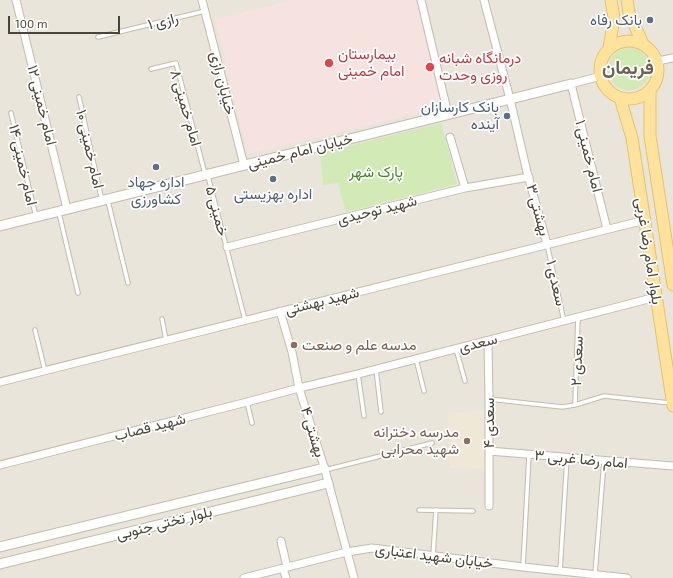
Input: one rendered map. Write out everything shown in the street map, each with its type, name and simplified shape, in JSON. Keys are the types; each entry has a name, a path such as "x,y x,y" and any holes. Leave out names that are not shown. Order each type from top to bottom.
{"main road":[{"path":"609,48 614,18 611,0"},
{"path":"627,0 629,12 643,44"},
{"path":"625,40 635,40 643,44 651,49 658,61 658,75 656,83 650,91 642,97 631,100 620,98 611,93 604,86 600,76 600,66 603,56 609,48 625,40"},
{"name":"بلوار امام رضا غربی","path":"650,91 650,136 669,237 673,285"},
{"name":"بلوار امام رضا غربی","path":"620,98 632,138 673,405"}],"street":[{"name":"امام خمینی ۱۲","path":"16,0 63,211"},
{"name":"خیابان رازی","path":"202,0 244,166"},
{"path":"421,0 448,114"},
{"name":"بهشتی ۳","path":"484,0 547,244"},
{"path":"658,61 673,58"},
{"name":"خیابان امام خمینی","path":"0,226 600,76"},
{"name":"امام خمینی ۱","path":"572,84 607,229"},
{"path":"450,137 465,188"},
{"name":"شهید توحیدی","path":"227,247 465,188 529,176"},
{"name":"شهید بهشتی","path":"0,382 645,220"},
{"name":"سعدی","path":"299,388 656,297"},
{"name":"بهشتی ۴","path":"280,311 292,352 299,388 325,469 354,578"},
{"name":"سعدی ۴","path":"488,340 488,506"},
{"name":"شهید قصاب","path":"0,465 299,388"},
{"name":"امام رضا غربی ۳","path":"489,451 673,466"},
{"name":"بلوار تختی جنوبی","path":"0,547 325,469"},
{"name":"بلوار تختی جنوبی","path":"0,564 328,483"},
{"path":"281,541 286,578"},
{"name":"خیابان شهید اعتباری","path":"244,578 347,552 372,548 522,567 626,578"}],"lane":[{"name":"رازی ۱","path":"98,37 205,11"},
{"name":"امام خمینی ۸","path":"151,69 176,64 206,175"},
{"name":"امام خمینی ۱۰","path":"78,97 128,283"},
{"name":"امام خمینی ۱۴","path":"11,113 36,217"},
{"name":"خمینی ۵","path":"206,175 227,247 245,320"},
{"path":"63,211 78,293"},
{"name":"سعدی ۱","path":"547,244 564,321"},
{"name":"سعدی ۲","path":"575,405 578,317"},
{"path":"162,319 166,340"},
{"path":"35,330 45,371"},
{"path":"456,349 465,381"},
{"path":"416,359 424,391"},
{"path":"376,369 381,412"},
{"path":"358,374 364,416"},
{"path":"489,399 562,407 575,405 604,396 673,405"},
{"path":"247,402 252,423"},
{"path":"325,469 432,443"},
{"path":"522,567 529,454"},
{"path":"560,571 567,458"},
{"path":"595,574 604,461"},
{"path":"419,510 473,511"},
{"path":"433,556 436,510"}],"shaded area":[{"name":"فریمان","path":"0,0 673,0 673,578 0,578"},
{"name":"بیمارستان امام خمینی","path":"294,0 417,0 443,107 248,154 215,19"},
{"name":"مدرسه دخترانه شهید محرابی","path":"484,410 485,469 450,468 448,414"}],"green space":[{"path":"629,48 644,54 650,69 644,84 629,90 614,84 608,69 614,54"},
{"name":"پارک شهر","path":"441,123 457,184 346,212 338,183 323,185 320,153"}],"place":[{"name":"بانک رفاه","path":"650,20"},
{"name":"بیمارستان امام خمینی","path":"329,63"},
{"name":"درمانگاه شبانه روزی وحدت","path":"430,67"},
{"name":"بانک کارسازان آینده","path":"507,116"},
{"name":"اداره جهاد کشاورزی","path":"156,167"},
{"name":"اداره بهزیستی","path":"273,179"},
{"name":"مدسه علم و صنعت","path":"294,345"},
{"name":"مدرسه دخترانه شهید محرابی","path":"467,441"}],"district":[{"name":"فریمان","path":"628,68"}]}
